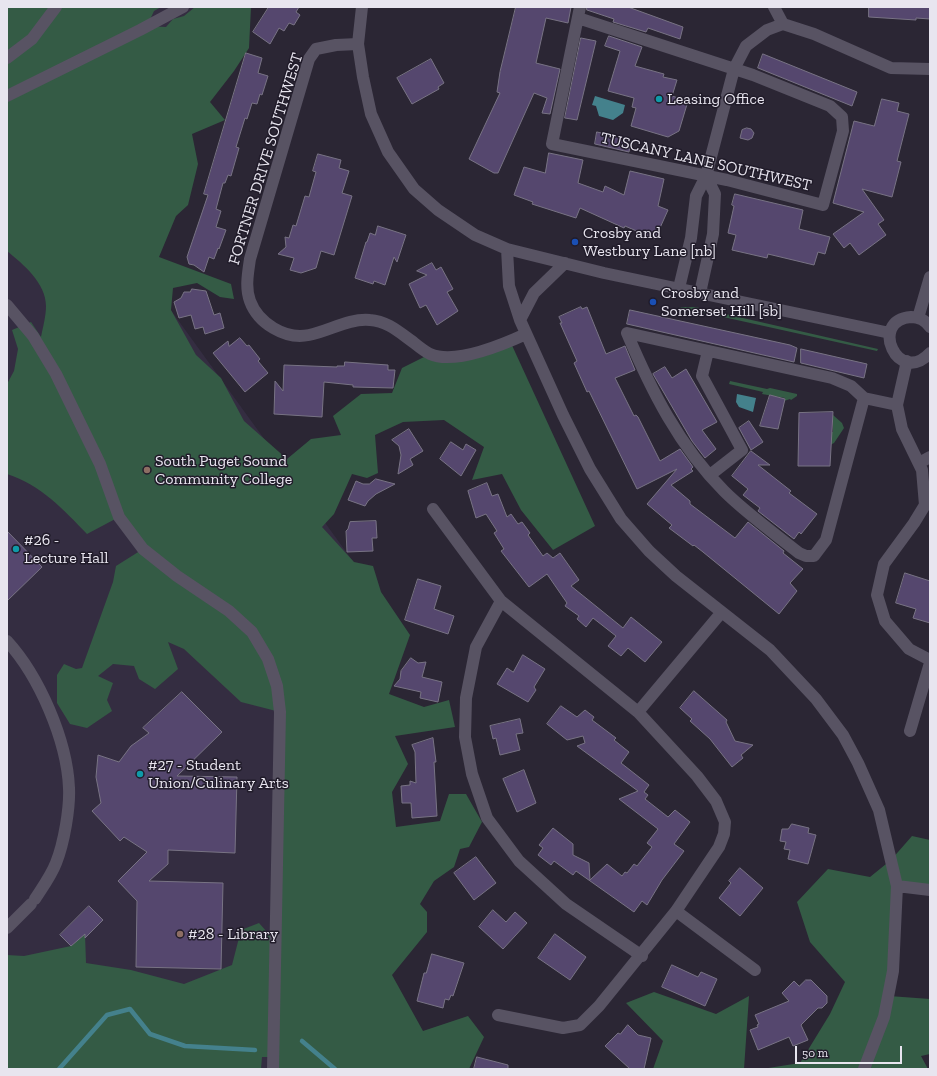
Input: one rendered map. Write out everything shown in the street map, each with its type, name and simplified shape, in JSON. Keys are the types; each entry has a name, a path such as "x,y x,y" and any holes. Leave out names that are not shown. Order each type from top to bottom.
{"street":[{"path":"7,58 32,39 56,7"},
{"path":"7,96 183,7"},
{"path":"362,7 358,44 363,77 371,114 388,152 414,189 438,210 475,235 507,250 890,333"},
{"path":"774,7 783,24"},
{"name":"TUSCANY LANE SOUTHWEST","path":"579,12 830,106 842,117 843,131 823,205 706,176 552,144 579,12"},
{"path":"679,288 691,238 696,196 706,176 734,69 746,46 767,30 783,24 814,34 891,68 930,69"},
{"name":"FORTNER DRIVE SOUTHWEST","path":"358,44 336,45 316,49 309,59 250,259 247,281 250,301 260,318 274,328 291,335 307,336 350,322 369,320 386,323 430,354 447,358 492,348 526,334"},
{"path":"700,293 713,234 715,194 706,176"},
{"path":"507,250 509,286 520,320 590,469 621,519 649,551 721,613 770,650 816,699 843,734 879,810 897,886 893,971 884,1018 864,1069"},
{"path":"520,320 534,293 565,263"},
{"path":"918,318 930,277"},
{"path":"7,305 33,336 56,374 100,464 119,517 143,549 177,576 229,611 252,632 268,659 277,686 280,712 273,1069"},
{"path":"930,327 922,319 907,318 900,320 890,333 891,348 900,359 907,361 920,361 930,353"},
{"path":"864,398 826,540 814,556 806,556 799,553 724,491 710,475 681,438 666,415 643,370 627,333 832,378 851,386 864,398 897,405"},
{"path":"708,351 702,376 742,450 710,475"},
{"path":"907,361 897,405 902,429 922,470 925,505 884,564 878,595 885,622 909,649 930,661 910,732"},
{"path":"919,463 930,456"},
{"path":"433,509 501,601 638,712 697,776 716,801 725,822 724,834 719,847 676,911 642,956 599,1006 580,1025 563,1028 498,1015"},
{"path":"501,601 476,647 466,698 465,737 472,774 487,818 518,861 550,890 566,904 642,956"},
{"path":"638,712 721,613"},
{"path":"7,641 21,657 35,678 53,718 66,763 69,785 67,814 58,857 49,877 33,902 7,928"},
{"path":"897,886 930,890"},
{"path":"676,911 755,970"}],"shaded area":[{"name":"South Puget Sound Community College","path":"7,7 218,7 141,269 397,622 282,1069 7,1069"}],"green space":[{"name":"South Puget Sound Community College","path":"7,7 161,7 154,11 147,26 166,27 173,19 184,16 195,7 251,7 249,48 234,71 210,102 225,120 192,134 198,164 188,205 176,216 159,257 231,284 234,299 220,297 197,283 173,288 171,310 196,355 221,378 244,421 287,459 311,439 341,435 333,416 361,394 392,393 402,368 430,354 447,358 510,341 595,526 553,550 521,510 502,474 472,480 484,447 444,420 403,422 375,435 378,473 367,478 352,474 334,514 322,527 354,562 373,566 381,592 410,635 389,694 424,707 449,700 455,727 395,736 408,764 392,792 396,827 440,821 449,794 466,794 482,822 469,847 460,849 454,867 434,881 420,904 427,912 427,932 392,975 423,1031 468,1016 484,1037 469,1069 273,1069 274,1057 262,1057 261,1069 7,1069 7,955 24,956 71,946 85,934 86,963 131,970 184,984 232,965 241,930 259,923 275,941 280,712 241,702 184,649 168,642 178,669 155,689 139,679 134,666 113,664 98,676 113,683 107,700 112,711 87,728 70,724 57,703 57,675 64,664 76,669 82,668 113,582 116,566 143,549 119,517 87,534 60,507 41,491 30,484 7,474 7,384 14,371 18,349 12,330 31,322 41,337 46,306 45,298 38,282 20,262 7,251"},
{"path":"678,307 695,307 878,349 877,351"},
{"path":"730,381 797,394 797,396 791,400 784,401 785,398 762,394 763,392 729,384"},
{"path":"833,415 842,423 844,428 834,443 830,445 832,435 831,432 833,432"},
{"path":"912,836 930,840 930,890 897,886 889,996 930,999 930,1054 921,1056 928,1069 762,1069 800,1063 830,1014 845,982 810,942 797,902 828,869 870,877 891,860"},
{"path":"654,992 716,1014 749,996 744,1069 653,1069 663,1041 626,1003"}],"water":[{"path":"595,96 625,105 623,113 613,120 599,116 596,106 592,105"},
{"path":"737,394 756,398 753,412 739,407 736,402"}],"building":[{"path":"269,7 299,7 296,12 300,15 294,25 289,23 284,31 279,28 270,44 253,32"},
{"path":"516,7 571,7 568,23 546,18 536,63 560,69 550,114 542,113 547,98 534,93 498,173 494,173 469,159 500,93 497,92 500,72"},
{"path":"587,7 628,7 683,27 680,39 648,28 646,32 613,22 614,19 587,10"},
{"path":"869,7 930,7 930,19 916,18 916,20 869,17"},
{"name":"Leasing Office","path":"609,36 642,47 635,66 664,74 663,77 677,80 672,96 688,101 679,131 668,137 631,126 636,108 632,107 634,98 608,91 620,51 605,46"},
{"path":"581,38 596,41 577,120 565,118"},
{"path":"246,53 262,58 258,73 268,76 262,95 260,94 257,104 252,103 247,119 245,118 236,147 239,148 231,176 228,175 225,183 223,183 216,209 221,211 216,227 226,230 214,259 209,257 204,272 194,265 189,264 187,257 208,195 204,194"},
{"path":"763,54 857,92 852,106 758,68"},
{"path":"431,59 444,83 438,87 439,89 412,104 397,78"},
{"path":"882,99 899,103 897,111 909,114 897,161 901,162 892,197 862,189 884,220 878,224 886,235 859,255 850,243 844,248 833,234 864,212 833,203 854,121 874,126"},
{"path":"747,128 751,129 754,133 752,138 748,140 740,138 742,130"},
{"path":"597,132 631,140 629,152 595,144"},
{"path":"549,153 583,160 578,183 603,192 605,186 624,195 630,171 664,179 658,206 668,210 655,239 625,226 624,228 580,208 576,218 532,204 533,202 514,195 524,167 545,173"},
{"path":"318,154 341,160 339,168 349,171 342,193 352,196 334,255 321,251 316,268 301,273 290,270 294,258 278,254 286,247 285,237 289,238 293,225 296,226 305,196 309,197 316,172 313,171"},
{"path":"735,194 803,210 799,229 830,237 825,254 818,252 814,265 768,254 767,258 732,250 736,235 728,233"},
{"path":"378,226 406,235 397,262 394,257 385,285 374,281 373,284 355,278 366,242 370,233 375,235"},
{"path":"432,263 436,270 441,267 453,289 447,292 458,311 437,325 426,305 420,308 409,284 427,275 417,271"},
{"path":"192,289 206,291 214,315 220,313 224,328 205,334 203,327 195,329 191,315 179,318 174,302 181,298 184,292 190,292"},
{"path":"581,307 582,309 587,307 606,354 625,346 635,370 615,378 634,416 636,415 638,417 660,461 680,449 693,467 691,469 693,471 671,485 690,501 690,504 735,538 748,522 784,551 783,553 803,569 790,583 797,591 779,614 703,552 669,528 672,525 647,504 677,469 637,489 589,391 587,392 574,363 577,361 560,323 562,323 559,317"},
{"path":"630,310 790,345 797,348 794,362 627,324"},
{"path":"240,338 247,346 249,345 260,359 258,361 268,373 245,392 213,353 228,341 229,346"},
{"path":"801,349 867,364 864,378 801,363"},
{"path":"345,362 388,365 388,370 395,370 393,388 353,387 353,385 324,382 322,417 274,414 275,381 283,391 284,365 337,367 344,366"},
{"path":"665,367 672,378 686,369 717,422 702,430 716,449 705,458 692,441 653,374"},
{"path":"770,395 785,399 778,429 760,426"},
{"path":"833,412 830,466 798,466 799,413"},
{"path":"749,421 763,442 751,450 739,428"},
{"path":"409,429 423,451 410,459 413,465 398,474 401,455 399,446 392,440"},
{"path":"451,442 463,450 466,444 476,450 461,476 440,459"},
{"path":"751,451 770,465 758,465 791,491 789,493 817,514 801,534 799,532 794,539 758,511 760,508 743,495 748,489 732,476"},
{"path":"376,479 395,484 376,494 365,506 348,500 356,481 363,484 369,484"},
{"path":"487,483 492,496 498,494 507,517 511,514 518,524 522,522 530,533 528,535 543,556 547,553 553,558 560,553 579,580 571,586 623,628 631,617 662,642 645,662 628,648 621,656 608,646 616,636 593,618 586,627 577,619 579,616 565,606 567,603 547,574 529,587 501,551 504,549 494,533 497,531 486,514 476,518 468,491"},
{"path":"376,521 377,538 372,538 373,551 347,552 346,531 350,522"},
{"name":"#26 - Lecture Hall","path":"7,531 42,567 7,601"},
{"path":"905,573 930,581 930,623 913,618 916,609 896,603"},
{"path":"418,579 441,586 434,609 454,616 448,634 405,620"},
{"path":"523,655 545,669 534,687 536,690 528,702 497,684 507,668 513,672"},
{"path":"411,658 418,663 426,662 422,677 442,682 438,702 420,698 421,692 394,686 400,679 401,671"},
{"path":"694,691 727,720 726,722 735,741 753,745 741,755 743,758 732,767 710,739 690,721 692,719 680,708"},
{"name":"#27 - Student Union/Culinary Arts","path":"182,692 222,732 177,776 237,777 235,853 168,850 168,864 149,881 223,883 221,969 136,967 137,901 118,881 147,852 124,837 120,841 92,811 101,803 96,777 98,755 119,762 131,746 149,733 143,728"},
{"path":"561,706 577,717 585,710 594,717 592,720 616,738 614,740 629,752 621,763 649,785 644,792 648,795 645,799 668,817 675,810 690,822 674,844 684,851 662,880 647,905 642,901 634,912 576,871 573,875 554,861 551,865 538,855 543,848 539,845 553,828 573,844 573,855 589,863 590,880 607,864 622,876 625,872 627,873 634,864 637,866 652,847 647,843 658,829 619,799 638,791 577,746 585,743 583,736 567,740 547,724"},
{"path":"520,719 523,733 516,734 520,750 500,755 496,738 493,739 490,726"},
{"path":"433,738 436,762 434,762 437,816 412,818 411,803 402,803 401,786 410,785 410,781 416,783 415,752 412,745"},
{"path":"524,770 536,803 517,812 503,779"},
{"path":"792,824 809,828 808,833 816,835 808,864 788,859 790,850 784,849 786,842 780,841 782,829 788,829"},
{"path":"476,857 496,883 474,900 454,873"},
{"path":"740,868 763,888 740,916 719,898 731,883 729,881"},
{"path":"89,906 103,920 85,938 85,934 71,946 60,935"},
{"path":"493,910 506,922 515,912 527,923 503,949 479,927"},
{"path":"555,934 586,957 570,980 538,958"},
{"path":"432,954 464,963 453,996 451,995 449,1000 445,999 443,1008 417,1001 424,973 426,973"},
{"path":"672,965 698,977 701,972 717,979 705,1006 662,987"},
{"path":"806,980 811,980 827,996 827,1003 822,1008 818,1008 801,1025 808,1040 793,1046 789,1037 758,1050 750,1030 758,1027 757,1025 759,1024 755,1015 789,1001 782,993 794,981 799,986"},
{"path":"628,1025 638,1035 651,1038 644,1069 630,1069 605,1046 618,1033 620,1034"},
{"path":"477,1057 508,1065 508,1069 474,1069"}],"waterway":[{"path":"59,1069 107,1015 130,1009 150,1034 185,1046 255,1050"},
{"path":"302,1041 335,1069"}],"place":[{"name":"Leasing Office","path":"659,99"},
{"name":"Crosby and Westbury Lane [nb]","path":"575,242"},
{"name":"Crosby and Somerset Hill [sb]","path":"653,302"},
{"name":"South Puget Sound Community College","path":"147,470"},
{"name":"#26 - Lecture Hall","path":"16,549"},
{"name":"#27 - Student Union/Culinary Arts","path":"140,774"},
{"name":"#28 - Library","path":"180,934"}]}
